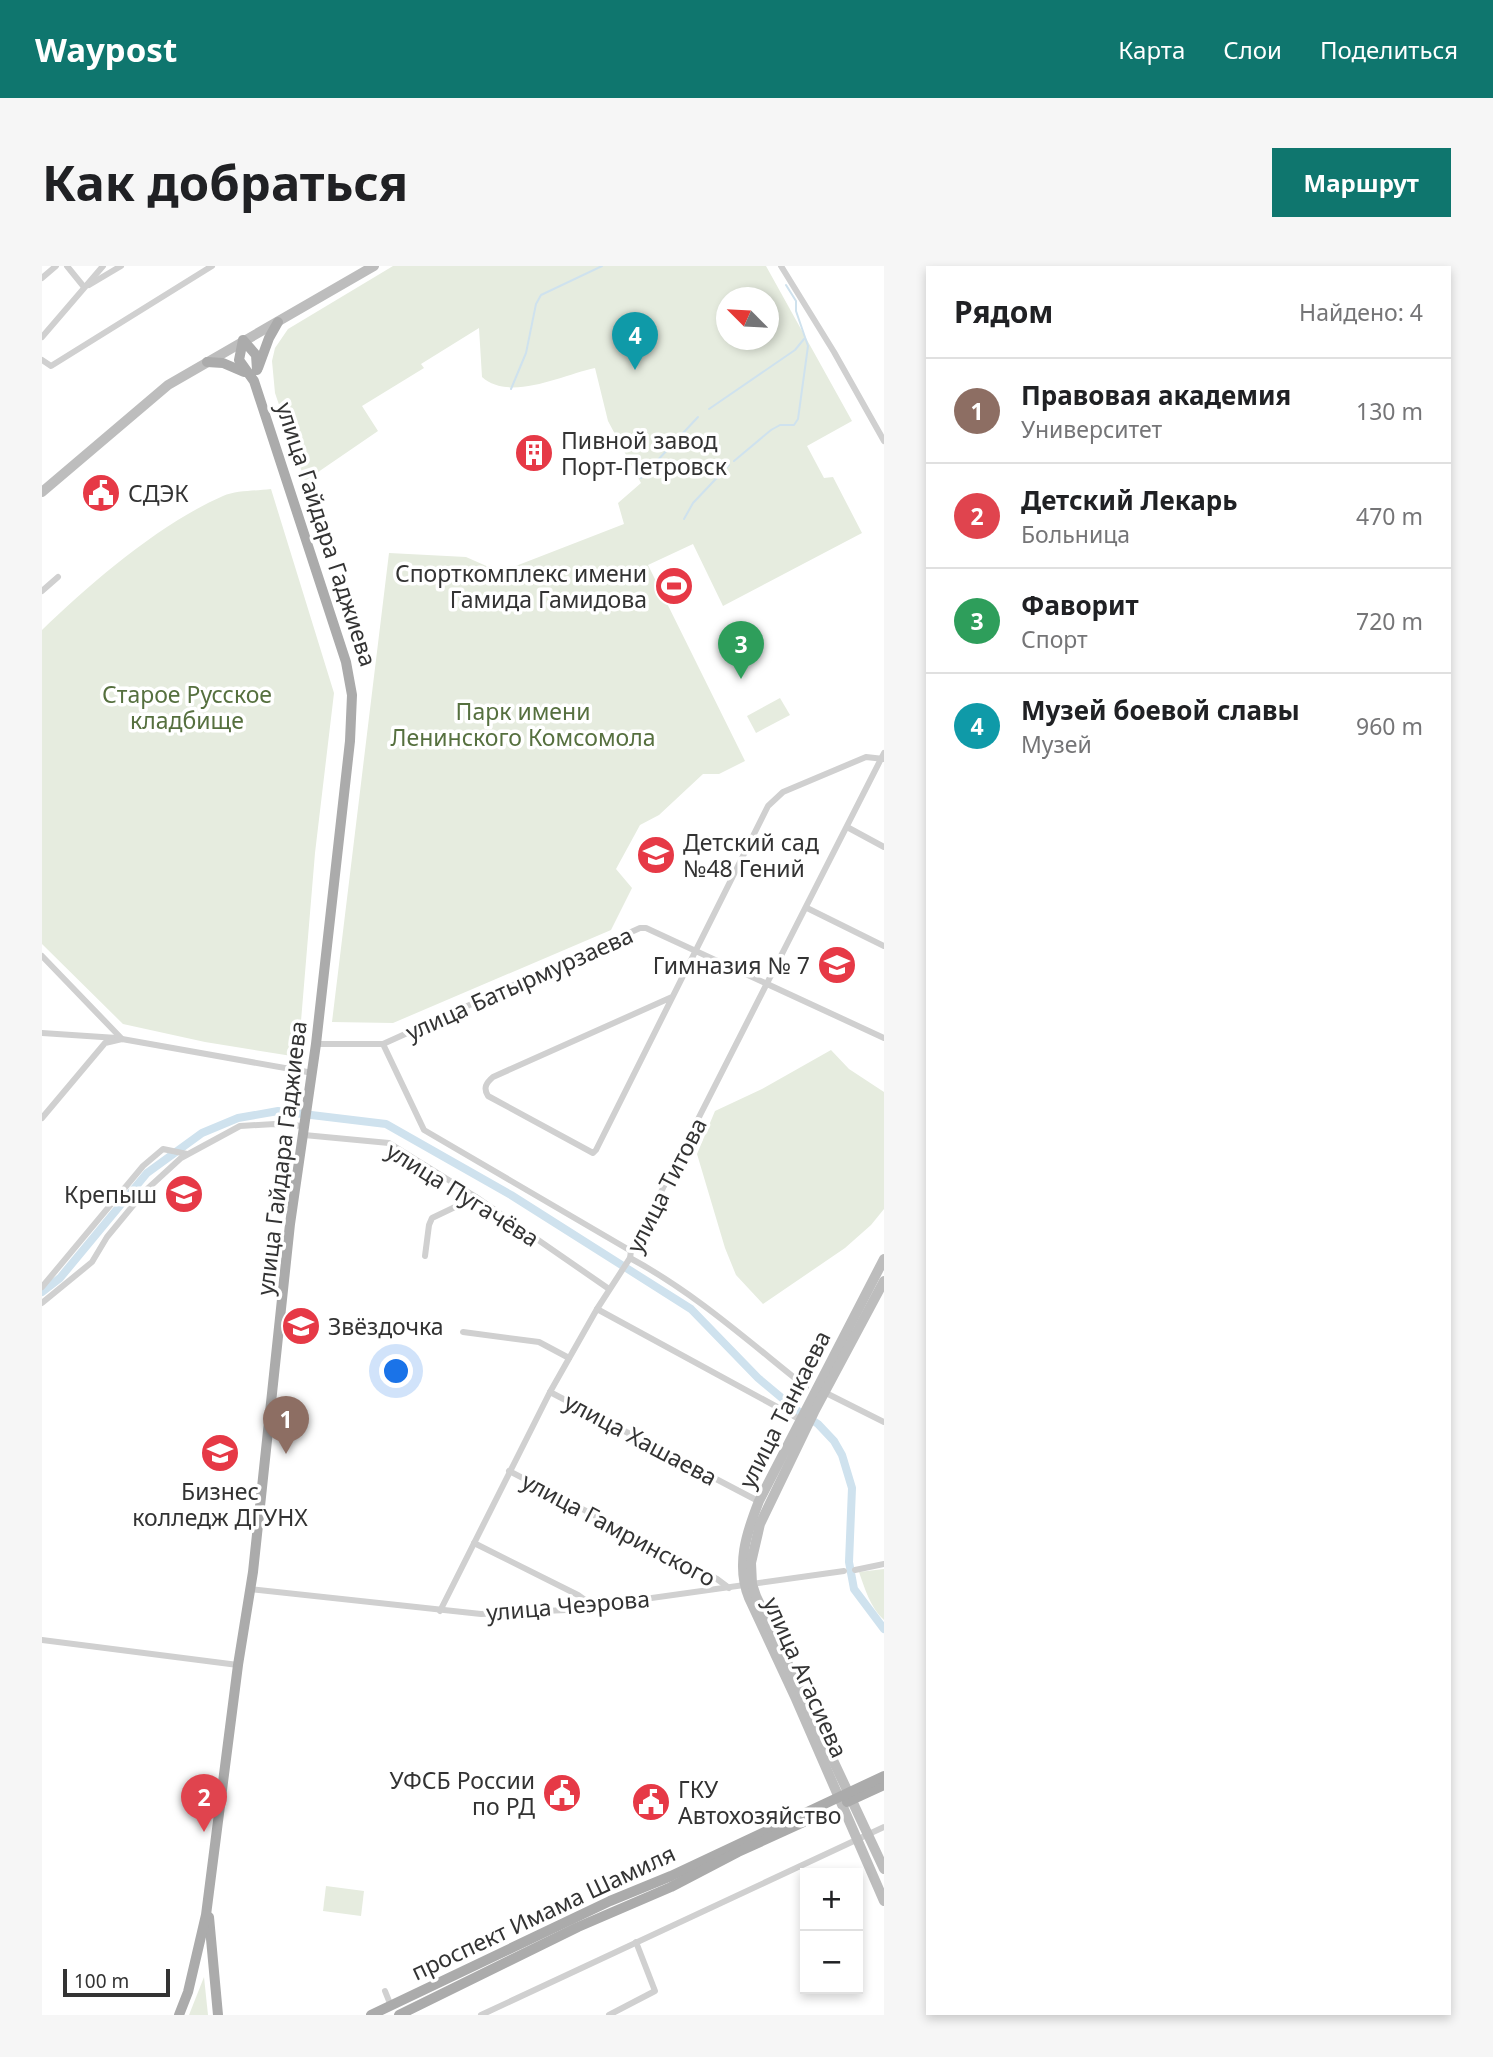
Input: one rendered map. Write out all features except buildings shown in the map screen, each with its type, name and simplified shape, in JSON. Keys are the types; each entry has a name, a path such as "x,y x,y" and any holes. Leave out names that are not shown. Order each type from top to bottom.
{"main road":[{"path":"42,490 167,384 278,323 372,266"},
{"path":"42,490 168,385 372,266"},
{"path":"253,375 278,323"},
{"path":"243,341 239,360 253,375"},
{"path":"243,341 256,355 253,375"},
{"path":"207,362 223,363 253,375"},
{"name":"улица Гайдара Гаджиева","path":"179,2015 188,1992 206,1915 251,1589 351,741 353,681 253,375"},
{"name":"улица Танкаева","path":"748,1584 763,1504 810,1410 815,1389 881,1278 884,1259"},
{"name":"улица Агасиева","path":"748,1584 822,1740 845,1799 857,1840 884,1901"},
{"name":"улица Гайдара Гаджиева","path":"218,2015 209,1915 239,1665"},
{"name":"проспект Имама Шамиля","path":"399,2015 578,1927 671,1887 845,1799 884,1776"},
{"name":"проспект Имама Шамиля","path":"372,2015 610,1901 845,1799 884,1785"},
{"name":"улица Агасиева","path":"845,1799 869,1834 884,1869"}],"street":[{"path":"42,278 56,266"},
{"path":"67,266 84,287"},
{"path":"42,337 103,266"},
{"path":"84,287 121,266"},
{"path":"42,360 51,366 212,266"},
{"path":"780,266 834,352 884,442"},
{"path":"42,592 58,577"},
{"path":"672,997 492,1077 485,1087 485,1092 593,1153 695,952 768,806 783,792 866,757 883,757"},
{"name":"улица Титова","path":"440,1611 550,1392 621,1272 883,757"},
{"path":"847,827 884,847"},
{"path":"807,908 884,946"},
{"name":"улица Батырмурзаева","path":"317,1044 383,1044 640,928 646,928 884,1040"},
{"path":"42,956 122,1039"},
{"path":"42,1033 122,1039 312,1073"},
{"path":"42,1118 106,1043 122,1039"},
{"name":"улица Батырмурзаева","path":"383,1044 424,1130 630,1254"},
{"name":"улица Пугачёва","path":"188,1154 240,1126 275,1124 388,1143 476,1197 609,1289"},
{"path":"42,1287 143,1166 163,1149 188,1154"},
{"path":"42,1303 92,1262 107,1237 145,1191 188,1154"},
{"path":"425,1256 432,1218 476,1197"},
{"path":"630,1254 709,1308 815,1389 884,1422"},
{"path":"597,1309 803,1421"},
{"path":"463,1332 539,1342 569,1358"},
{"name":"улица Хашаева","path":"550,1392 763,1504"},
{"name":"улица Гамринского","path":"509,1471 717,1579 729,1588"},
{"path":"474,1543 579,1595 592,1605"},
{"path":"855,1570 884,1564"},
{"name":"улица Чеэрова","path":"251,1589 440,1611 493,1614 566,1610 844,1571"},
{"path":"42,1640 239,1665"},
{"path":"481,2015 884,1827"},
{"path":"610,2015 655,1991 636,1942"},
{"path":"385,1991 391,2006"}],"green space":[{"name":"Парк имени Ленинского Комсомола","path":"393,266 766,266 778,287 716,287 716,350 779,350 779,289 852,421 807,446 824,478 833,477 862,533 723,606 693,544 648,565 745,761 719,774 703,774 659,815 640,825 616,869 632,888 611,930 393,1023 332,1022 389,553 466,557 500,572 624,524 618,503 641,483 608,421 595,368 521,387 494,384 482,377 479,328 421,364 424,368 362,406 378,431 305,481 275,393 272,361 275,348 288,329"},
{"name":"Старое Русское кладбище","path":"271,489 334,693 315,853 298,1057 205,1042 123,1024 42,944 42,630 104,574 175,522 228,494"},
{"path":"780,698 790,715 756,733 747,716"},
{"path":"831,1050 849,1069 884,1092 884,1209 871,1225 845,1248 763,1304 736,1275 725,1248 697,1154 715,1111 762,1089"},
{"path":"884,1569 884,1620 872,1604 859,1572"},
{"path":"326,1886 364,1891 361,1916 323,1911"},
{"path":"204,1977 208,2015 189,2015"}],"waterway":[{"path":"511,389 526,353 536,304 541,295 602,266"},
{"path":"734,461 771,430 780,425 794,425 798,419 808,346 796,311 796,301 786,285"},
{"path":"709,409 795,350 804,339"},
{"path":"641,478 698,417"},
{"path":"684,519 693,503 729,465"},
{"path":"42,1292 60,1278 147,1173 202,1133 238,1118 278,1111 386,1124 511,1195 691,1309 758,1378 818,1424 834,1441 842,1455 852,1488 849,1562 854,1589 884,1629"}],"place":[{"name":"Музей боевой славы","path":"635,370"},
{"name":"Пивной завод Порт-Петровск","path":"534,453"},
{"name":"СДЭК","path":"101,493"},
{"name":"Спорткомплекс имени Гамида Гамидова","path":"674,586"},
{"name":"Фаворит","path":"741,679"},
{"name":"Детский сад №48 Гений","path":"656,855"},
{"name":"Гимназия № 7","path":"837,965"},
{"name":"Крепыш","path":"184,1194"},
{"name":"Звёздочка","path":"301,1326"},
{"name":"Бизнес колледж ДГУНХ","path":"220,1453"},
{"name":"Правовая академия","path":"286,1454"},
{"name":"УФСБ России по РД","path":"562,1793"},
{"name":"ГКУ Автохозяйство","path":"651,1802"},
{"name":"Детский Лекарь","path":"204,1832"}]}
